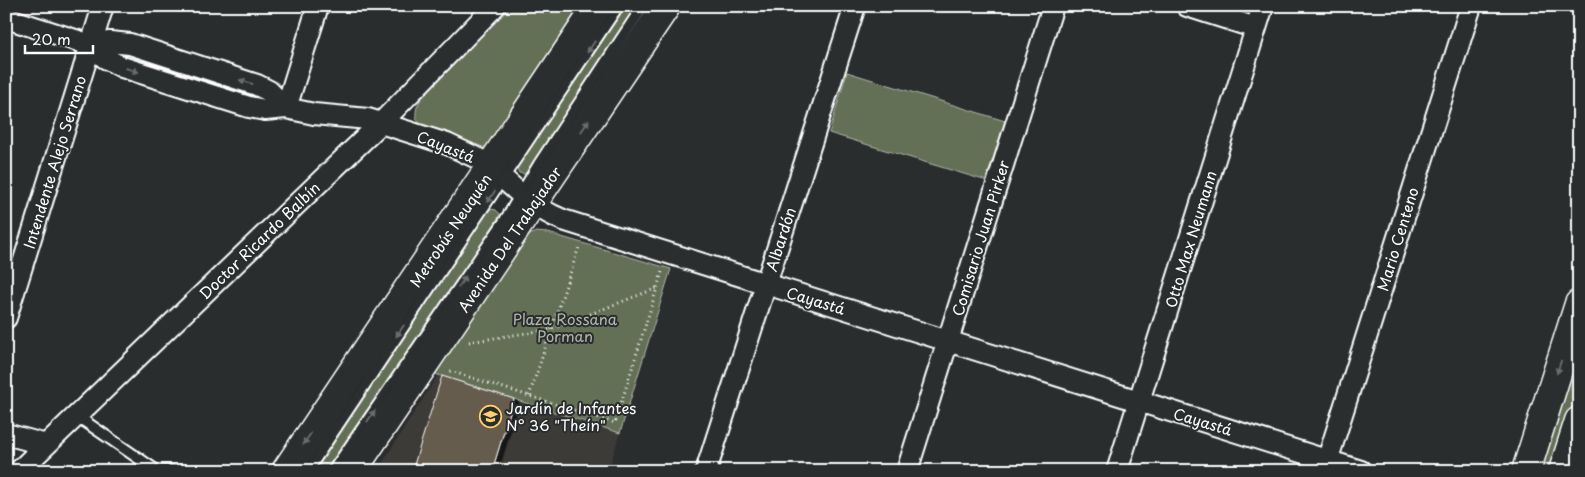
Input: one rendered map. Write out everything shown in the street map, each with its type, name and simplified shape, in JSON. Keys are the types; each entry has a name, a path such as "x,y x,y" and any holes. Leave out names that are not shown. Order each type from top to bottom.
{"main road":[{"path":"286,471 497,173 598,6"},
{"name":"Avenida Del Trabajador","path":"352,471 526,198 666,6"},
{"path":"1526,471 1579,304"},
{"path":"1563,471 1579,422"}],"street":[{"name":"Intendente Alejo Serrano","path":"6,318 103,6"},
{"path":"6,18 91,45 119,42 139,47 263,88 274,95 286,108 318,6"},
{"name":"Doctor Ricardo Balbín","path":"19,471 382,122 494,6"},
{"name":"Albardón","path":"706,471 855,6"},
{"name":"Comisario Juan Pirker","path":"907,471 1053,6"},
{"path":"1187,6 1256,28"},
{"name":"Otto Max Neumann","path":"1117,471 1263,6"},
{"name":"Mario Centeno","path":"1326,466 1470,6"},
{"name":"Cayastá","path":"286,108 314,114 355,117 382,122 456,148 497,173 547,213 563,220 1139,401 1326,466 1361,471"},
{"path":"6,434 46,445"}],"lane":[{"name":"Metrobús Neuquén","path":"307,471 497,173 618,6"},
{"path":"333,471 504,222 526,198 643,6"},
{"path":"77,416 158,471"},
{"path":"161,471 172,471"}],"path":[{"path":"529,396 579,247 571,245"},
{"path":"653,269 670,274"},
{"path":"448,370 615,423 662,272"},
{"path":"466,343 552,329 657,288"}],"shaded area":[{"name":"Jardín de Infantes N° 36 \"Theín\"","path":"438,375 620,433 608,471 377,471"}],"green space":[{"path":"510,6 587,6 488,147 483,147 420,124 416,118 416,111 421,99"},
{"path":"622,6 637,6 528,171 524,174 519,173 517,165"},
{"path":"847,72 1005,121 987,181 829,133"},
{"path":"491,209 496,210 500,214 494,226 326,471 313,471 487,212"},
{"name":"Plaza Rossana Porman","path":"536,232 548,233 671,269 620,433 432,373 523,238"},
{"path":"1579,341 1579,387 1552,471 1537,471"}],"building":[{"path":"442,376 514,399 492,471 412,471"}],"place":[{"name":"Jardín de Infantes N° 36 \"Theín\"","path":"490,416"}]}
